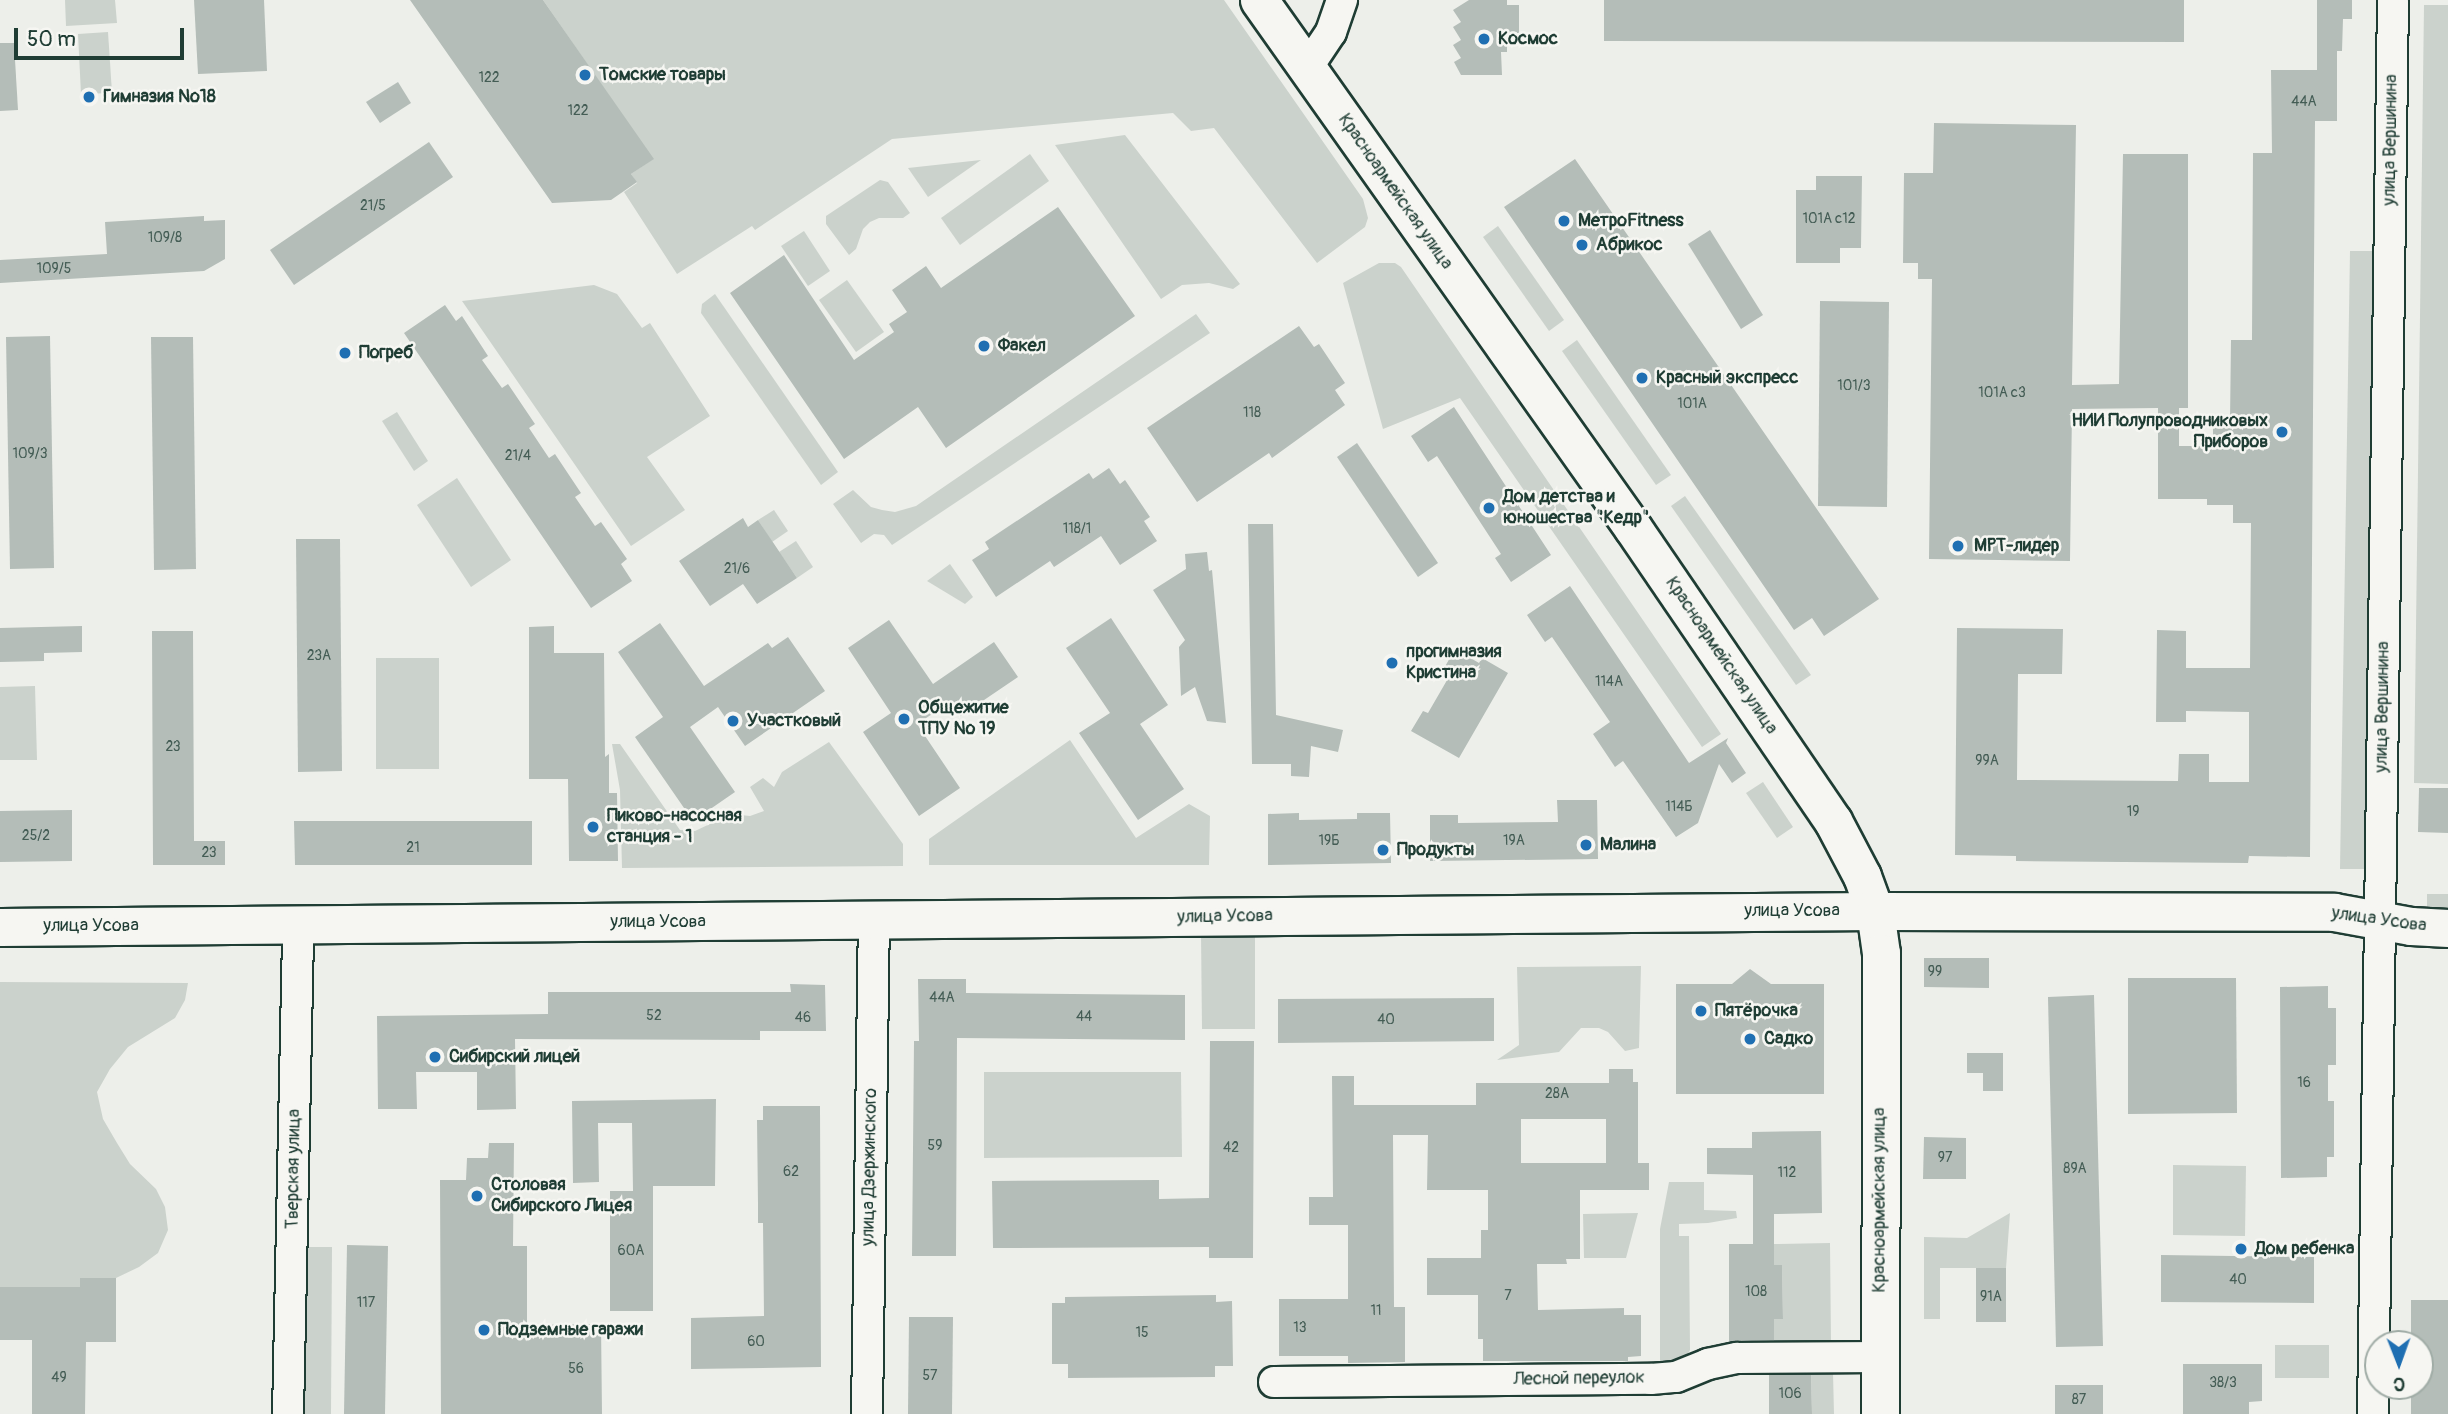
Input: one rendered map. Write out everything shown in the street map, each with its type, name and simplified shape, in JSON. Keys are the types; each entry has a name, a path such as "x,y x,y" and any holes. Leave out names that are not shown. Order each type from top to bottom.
{"main road":[{"name":"Красноармейская улица","path":"1259,0 1633,527 1846,843 1875,911 1881,953 1880,1414"},
{"name":"улица Усова","path":"0,927 1875,911 2334,912 2422,928 2448,928"}],"street":[{"path":"1307,68 1331,32 1342,0"},
{"name":"улица Вершинина","path":"2373,1414 2393,0"},
{"name":"улица Дзержинского","path":"867,1414 874,921"},
{"name":"Тверская улица","path":"288,1414 299,925"},
{"name":"Лесной переулок","path":"1274,1382 1651,1379 1676,1377 1708,1364 1737,1358 1880,1357"}],"shaded area":[{"path":"65,0 115,0 117,23 66,26"},
{"path":"543,0 1224,0 1363,199 1368,218 1365,227 1317,263 1214,128 1191,131 1173,113 892,139 755,230 752,226 677,274 624,192 637,183 631,174 653,159"},
{"path":"2424,5 2448,5 2448,784 2414,783"},
{"path":"108,32 112,93 81,94 78,34"},
{"path":"1125,135 1240,284 1233,289 1209,283 1182,285 1161,299 1055,145"},
{"path":"1030,154 1049,181 960,245 941,218"},
{"path":"981,160 928,197 908,168"},
{"path":"880,180 888,182 910,213 903,218 879,218 870,222 863,229 856,249 849,255 826,224 826,216"},
{"path":"1498,226 1564,320 1549,331 1483,237"},
{"path":"804,231 830,271 808,286 781,246"},
{"path":"2350,251 2379,251 2367,869 2340,869"},
{"path":"1379,263 1395,263 1401,267 1721,734 1702,747 1460,398 1383,429 1343,283"},
{"path":"847,280 884,332 856,352 819,300"},
{"path":"594,285 617,294 642,328 650,323 710,416 647,457 685,510 631,546 462,301"},
{"path":"715,294 838,472 821,485 701,313 702,304"},
{"path":"1196,314 1210,333 892,545 884,535 874,534 861,543 833,504 853,490 871,507 882,510 895,512 916,506"},
{"path":"1577,340 1671,475 1656,485 1562,351"},
{"path":"397,412 428,461 414,471 382,421"},
{"path":"457,478 511,560 471,587 417,505"},
{"path":"1685,496 1811,675 1796,685 1671,506"},
{"path":"774,510 788,531 772,542 758,520"},
{"path":"796,541 813,567 797,578 779,552"},
{"path":"950,564 973,597 965,604 927,581"},
{"path":"376,658 439,658 439,769 376,769"},
{"path":"35,686 37,760 0,760 0,687"},
{"path":"1070,740 1136,838 1189,804 1210,816 1209,865 929,865 929,839"},
{"path":"829,742 903,844 903,866 622,868 620,790 612,744 620,744 680,830 695,831 731,814 750,816 764,811 750,787 763,778 774,787 782,772"},
{"path":"1763,782 1793,827 1777,838 1746,793"},
{"path":"2427,894 2448,894 2448,909 2427,908"},
{"path":"1255,931 1255,1029 1202,1029 1201,932"},
{"path":"1641,966 1639,1048 1625,1051 1608,1032 1599,1028 1581,1028 1559,1052 1497,1060 1519,1045 1517,967"},
{"path":"0,982 188,983 185,1000 175,1018 128,1047 110,1069 97,1092 103,1119 117,1143 130,1164 156,1189 165,1207 168,1230 158,1253 139,1267 116,1278 80,1278 80,1287 0,1287"},
{"path":"984,1072 1181,1072 1182,1157 984,1158"},
{"path":"2173,1165 2246,1166 2245,1236 2173,1235"},
{"path":"1669,1182 1704,1182 1704,1210 1736,1211 1737,1218 1679,1224 1679,1236 1689,1236 1690,1350 1682,1365 1660,1365 1660,1229"},
{"path":"1638,1213 1626,1258 1584,1258 1583,1214"},
{"path":"2010,1213 2006,1268 1940,1268 1940,1319 1924,1319 1924,1237 1967,1238"},
{"path":"1830,1243 1831,1342 1774,1343 1774,1319 1783,1319 1782,1265 1774,1265 1774,1244"},
{"path":"305,1247 332,1247 331,1414 304,1414"},
{"path":"2275,1345 2329,1345 2329,1378 2275,1378"},
{"path":"1811,1373 1833,1373 1834,1414 1812,1414"}],"building":[{"path":"194,0 264,0 267,71 198,74"},
{"path":"410,0 543,0 654,159 631,174 637,182 611,200 552,203"},
{"name":"Космос","path":"1469,0 1507,0 1507,5 1519,5 1519,37 1507,38 1507,52 1501,52 1502,75 1461,75 1454,62 1461,58 1453,45 1461,40 1453,27 1461,22 1453,10"},
{"path":"1604,0 2184,0 2184,42 1604,41"},
{"path":"2317,0 2352,0 2352,19 2343,19 2342,51 2337,51 2337,121 2315,121 2310,857 2249,856 2248,863 2016,861 2016,856 1955,855 1957,628 2063,629 2062,674 2018,674 2017,780 2178,781 2179,754 2209,754 2209,782 2249,782 2249,712 2186,711 2186,722 2156,722 2157,630 2186,631 2186,668 2250,668 2251,523 2233,523 2233,505 2207,505 2207,499 2158,499 2158,408 2072,409 2070,561 1929,559 1932,279 1918,279 1918,263 1903,263 1904,173 1933,173 1934,123 2076,125 2072,385 2119,384 2123,154 2188,154 2188,408 2179,408 2179,446 2213,446 2213,421 2230,421 2231,340 2252,340 2253,153 2272,153 2271,70 2317,70"},
{"path":"0,43 14,43 18,110 0,111"},
{"path":"398,82 411,103 380,123 366,102"},
{"path":"429,142 453,177 294,285 270,250"},
{"path":"1575,159 1879,599 1824,636 1812,618 1794,630 1504,207"},
{"path":"1816,176 1862,176 1861,248 1840,248 1840,263 1796,263 1796,190 1816,190"},
{"name":"Факел","path":"1058,207 1135,316 946,448 918,407 844,459 730,293 784,255 854,360 894,332 889,324 907,312 892,290 926,266 941,288"},
{"path":"204,216 204,221 225,220 225,259 204,271 0,283 0,260 107,254 105,222"},
{"path":"1710,230 1763,315 1741,329 1688,244"},
{"path":"1820,301 1889,302 1887,507 1818,506"},
{"path":"445,305 456,321 462,316 488,356 482,360 502,388 508,384 535,424 529,428 549,458 555,454 581,493 575,497 595,526 601,522 627,559 621,564 632,581 591,608 404,333"},
{"path":"1299,326 1314,347 1319,344 1345,383 1335,390 1345,405 1272,458 1269,453 1197,502 1147,428"},
{"path":"50,336 54,568 10,569 6,337"},
{"path":"151,337 193,337 196,569 154,570"},
{"path":"1454,407 1551,555 1511,582 1495,558 1501,554 1437,456 1428,462 1411,436"},
{"path":"1357,443 1438,563 1418,577 1337,457"},
{"path":"1109,468 1120,484 1125,480 1150,517 1144,521 1157,541 1120,565 1101,536 1054,567 1050,561 996,597 972,560 989,549 985,542 1089,473 1093,479"},
{"path":"743,518 748,527 758,520 797,578 757,604 743,584 710,606 679,561"},
{"path":"1248,524 1273,524 1276,715 1343,730 1338,752 1311,746 1309,777 1291,776 1291,764 1252,764"},
{"path":"296,539 340,539 342,771 298,772"},
{"path":"1207,552 1209,571 1212,570 1226,723 1207,721 1195,687 1181,696 1179,647 1185,640 1153,590 1186,569 1185,554"},
{"path":"1570,586 1689,763 1728,738 1726,743 1746,773 1732,783 1719,764 1698,823 1676,837 1623,761 1615,767 1593,734 1610,722 1552,637 1545,642 1527,615"},
{"path":"1111,618 1168,705 1140,724 1184,789 1138,820 1079,733 1110,713 1066,648"},
{"name":"Общежитие ТПУ № 19","path":"889,620 933,684 994,642 1018,677 959,717 949,703 917,724 960,788 919,816 863,732 891,713 848,648"},
{"path":"660,623 704,686 768,643 772,648 788,637 825,691 745,746 718,707 690,727 735,792 693,821 635,737 663,717 618,652"},
{"path":"82,626 82,652 44,653 44,661 0,662 0,628"},
{"path":"554,626 554,653 604,653 605,757 609,754 609,793 617,793 618,861 569,861 568,779 529,779 529,627"},
{"path":"152,631 193,631 194,841 225,841 225,865 153,865"},
{"path":"1455,649 1479,663 1482,658 1508,673 1459,758 1411,731 1423,711 1428,713 1450,675 1443,670"},
{"path":"2419,788 2448,788 2448,833 2418,832"},
{"path":"1557,800 1597,800 1598,859 1430,861 1430,815 1458,815 1458,823 1558,822"},
{"path":"72,810 72,861 0,862 0,811"},
{"path":"1299,813 1299,820 1357,819 1357,813 1390,813 1391,863 1268,865 1268,814"},
{"path":"294,821 532,821 532,865 295,865"},
{"path":"1924,958 1989,958 1989,988 1924,987"},
{"name":"Садко","path":"1750,969 1771,984 1824,984 1824,1094 1676,1094 1676,984 1732,984"},
{"path":"2128,978 2236,978 2237,1113 2128,1114"},
{"path":"918,979 966,979 966,993 1185,995 1185,1040 957,1038 956,1256 912,1256 914,1041 919,1041"},
{"path":"790,984 825,985 826,1031 760,1031 760,1040 515,1039 516,1109 477,1110 477,1072 416,1072 417,1109 378,1109 377,1016 548,1014 548,992 791,992"},
{"path":"2328,986 2328,1008 2336,1008 2336,1065 2328,1065 2328,1101 2334,1101 2334,1157 2327,1157 2327,1177 2281,1178 2280,987"},
{"path":"2094,995 2103,1346 2056,1347 2048,997"},
{"path":"1494,998 1494,1041 1278,1043 1278,999"},
{"path":"1210,1041 1254,1041 1253,1258 1209,1258 1209,1247 993,1248 992,1181 1159,1180 1159,1199 1209,1198"},
{"path":"1967,1053 2003,1053 2003,1091 1983,1091 1983,1073 1967,1073"},
{"path":"1609,1069 1633,1069 1633,1082 1638,1082 1638,1163 1649,1163 1649,1190 1580,1190 1580,1259 1566,1259 1567,1264 1537,1264 1538,1310 1624,1308 1624,1315 1641,1315 1641,1356 1628,1357 1628,1361 1483,1361 1483,1339 1478,1339 1478,1295 1427,1295 1427,1258 1481,1258 1481,1230 1488,1230 1488,1190 1427,1190 1428,1135 1393,1135 1394,1307 1405,1307 1405,1362 1348,1363 1348,1356 1279,1356 1279,1299 1348,1299 1348,1225 1309,1225 1309,1197 1333,1197 1332,1076 1354,1076 1354,1105 1476,1105 1476,1083 1609,1083","holes":["1521,1119 1606,1119 1606,1163 1521,1163"]},
{"path":"716,1099 715,1186 653,1186 653,1311 610,1311 610,1191 633,1191 632,1123 598,1123 599,1182 573,1183 572,1101"},
{"path":"763,1106 820,1106 821,1367 691,1369 691,1318 764,1316 763,1223 758,1223 757,1120 763,1120"},
{"path":"1821,1131 1822,1213 1774,1214 1774,1265 1782,1265 1783,1319 1774,1319 1774,1340 1729,1342 1729,1244 1753,1244 1753,1175 1707,1174 1707,1148 1752,1148 1752,1132"},
{"path":"1924,1137 1966,1138 1966,1179 1923,1179"},
{"path":"489,1143 514,1143 513,1246 527,1246 527,1325 601,1324 602,1414 441,1414 440,1180 466,1180 467,1158 488,1158"},
{"path":"347,1245 388,1246 385,1414 344,1414"},
{"path":"2161,1255 2314,1257 2314,1303 2161,1302"},
{"path":"1976,1268 2006,1268 2006,1322 1976,1322"},
{"path":"80,1278 116,1278 116,1342 86,1342 85,1414 32,1414 32,1340 0,1340 0,1287 80,1287"},
{"path":"1216,1295 1216,1302 1232,1301 1233,1366 1215,1366 1215,1377 1068,1378 1068,1364 1052,1364 1052,1303 1065,1303 1065,1297"},
{"path":"2411,1300 2448,1300 2448,1414 2411,1414 2411,1400 2434,1400 2434,1330 2411,1330"},
{"path":"909,1317 953,1317 952,1414 908,1414"},
{"path":"2183,1364 2262,1364 2262,1401 2249,1402 2249,1414 2183,1414"},
{"path":"1769,1375 1811,1375 1812,1414 1769,1414"},
{"path":"2055,1385 2103,1385 2103,1414 2055,1414"}],"place":[{"name":"Космос","path":"1484,39"},
{"name":"Томские товары","path":"585,75"},
{"name":"Гимназия №18","path":"89,97"},
{"name":"МетроFitness","path":"1564,221"},
{"name":"Абрикос","path":"1582,245"},
{"name":"Факел","path":"984,346"},
{"name":"Погреб","path":"345,353"},
{"name":"Красный экспресс","path":"1642,378"},
{"name":"НИИ Полупроводниковых Приборов","path":"2282,432"},
{"name":"Дом детства и юношества \"Кедр\"","path":"1489,508"},
{"name":"МРТ-лидер","path":"1958,546"},
{"name":"прогимназия Кристина","path":"1392,663"},
{"name":"Общежитие ТПУ № 19","path":"904,719"},
{"name":"Участковый","path":"733,721"},
{"name":"Пиково-насосная станция - 1","path":"593,827"},
{"name":"Малина","path":"1586,845"},
{"name":"Продукты","path":"1383,850"},
{"name":"Пятёрочка","path":"1701,1011"},
{"name":"Садко","path":"1750,1039"},
{"name":"Сибирский лицей","path":"435,1057"},
{"name":"Столовая Сибирского Лицея","path":"477,1196"},
{"name":"Дом ребенка","path":"2241,1249"},
{"name":"Подземные гаражи","path":"484,1330"}]}
